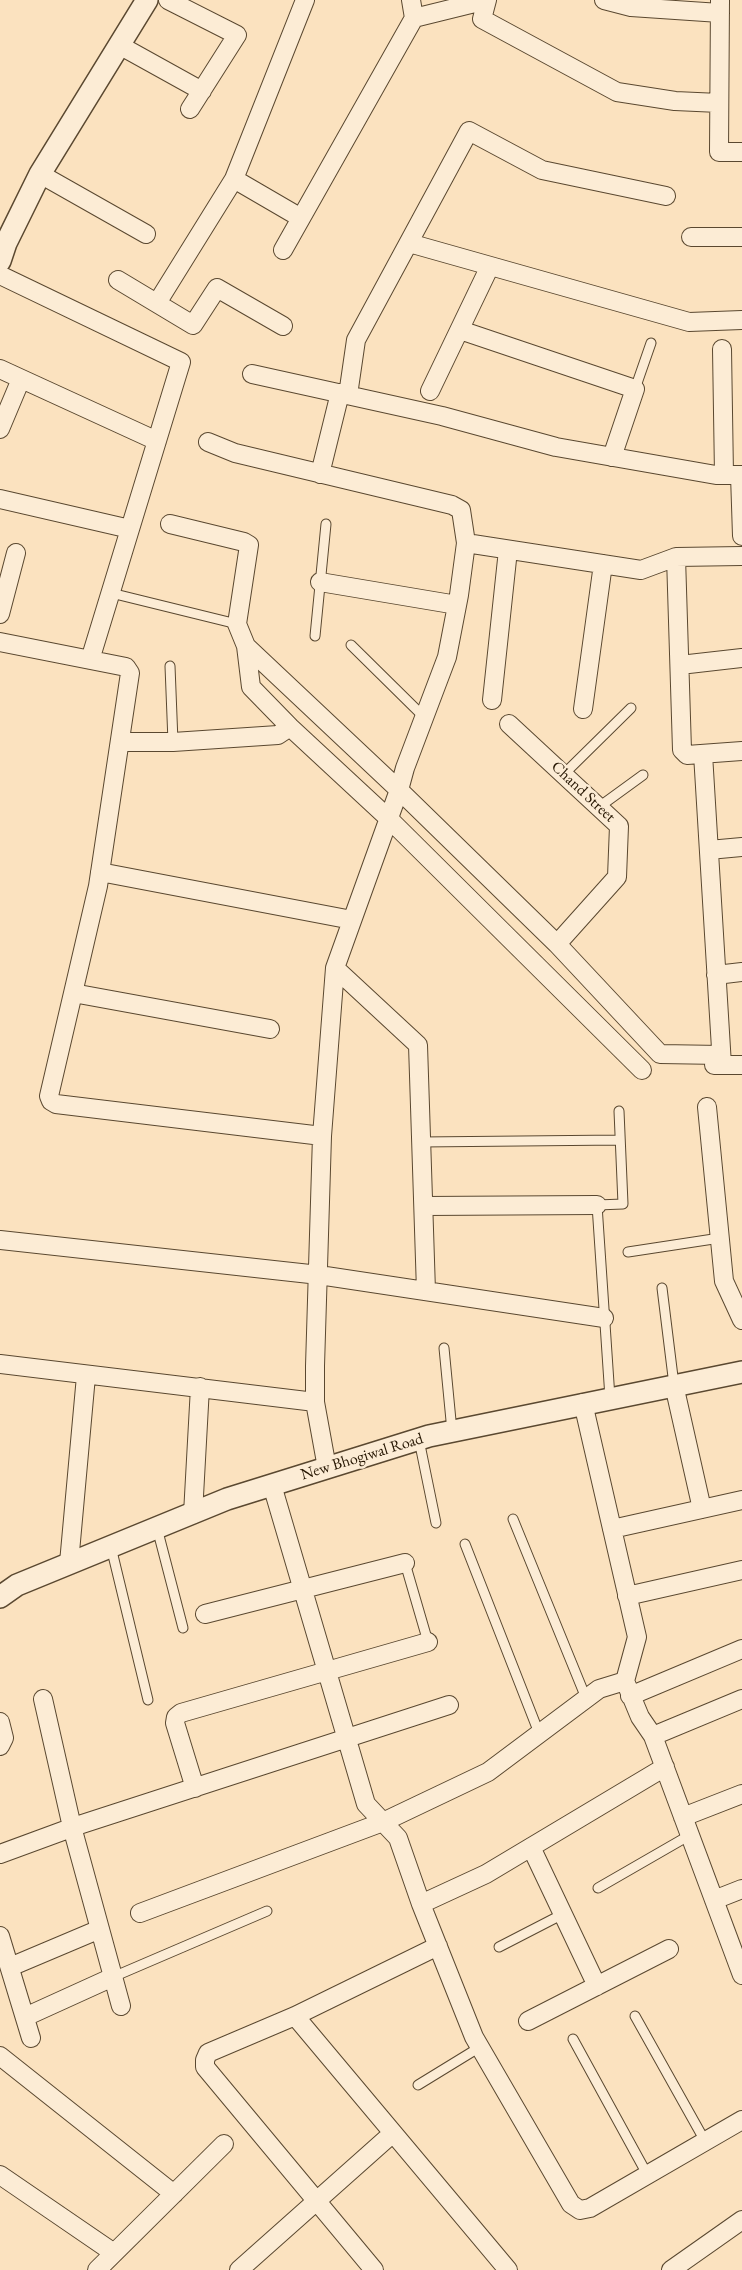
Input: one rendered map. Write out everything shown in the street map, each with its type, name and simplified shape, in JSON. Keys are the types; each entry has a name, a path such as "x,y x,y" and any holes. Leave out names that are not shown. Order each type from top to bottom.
{"street":[{"path":"0,261 6,243 40,174 146,0"},
{"path":"168,0 237,35 190,109"},
{"path":"158,303 234,179 305,0"},
{"path":"283,250 410,6 487,0 482,19 617,92 674,101 719,103"},
{"path":"604,0 631,7 720,6 719,152 742,152"},
{"path":"118,45 202,91"},
{"path":"320,474 344,394 356,340 469,131 542,170 666,196"},
{"path":"40,174 146,234"},
{"path":"234,179 301,218"},
{"path":"691,237 742,237"},
{"path":"409,243 689,322 742,320"},
{"path":"430,391 490,266"},
{"path":"0,274 181,362 90,660"},
{"path":"118,280 193,325 217,288 283,326"},
{"path":"460,330 635,389 612,457"},
{"path":"722,349 742,536"},
{"path":"0,369 157,441"},
{"path":"252,374 442,416 556,448 735,475"},
{"path":"0,429 21,379"},
{"path":"208,442 235,453 452,505 461,510 466,544 447,657 405,768 399,790 335,968 322,1136 319,1275 314,1366 315,1402 327,1468"},
{"path":"0,499 130,529"},
{"path":"170,524 244,542 249,545 237,624 246,646 251,688 290,727 388,817 642,1070"},
{"path":"466,544 641,570 676,557 742,556"},
{"path":"492,700 508,550"},
{"path":"0,614 16,553"},
{"path":"676,557 682,750 687,755 742,751"},
{"path":"583,709 603,564"},
{"path":"320,582 457,605"},
{"path":"0,642 130,669 100,872 49,1096 51,1101 56,1104 322,1136"},
{"path":"246,646 399,790 557,944 660,1054 742,1065"},
{"path":"680,665 742,658"},
{"path":"269,705 289,685"},
{"name":"Chand Street","path":"509,724 619,826 617,877 557,944"},
{"path":"120,742 174,742 278,734 290,727"},
{"path":"703,754 716,975 719,1062"},
{"path":"709,850 742,847"},
{"path":"100,872 352,920"},
{"path":"335,968 418,1045 426,1291"},
{"path":"716,975 742,972"},
{"path":"73,993 270,1029"},
{"path":"707,1107 724,1280 742,1320"},
{"path":"424,1206 597,1205"},
{"path":"0,1240 319,1275 604,1318"},
{"path":"0,1364 86,1376 200,1387 315,1402"},
{"name":"New Bhogiwal Road","path":"0,1597 17,1584 227,1499 419,1439 583,1403 742,1372"},
{"path":"69,1564 86,1376"},
{"path":"674,1385 702,1509"},
{"path":"192,1514 200,1387"},
{"path":"583,1403 637,1637 628,1689 640,1717 653,1736 742,1975"},
{"path":"272,1485 366,1804 398,1838 421,1904 474,2037 571,2204 580,2210 590,2208 742,2120"},
{"path":"612,1529 742,1500"},
{"path":"205,1614 405,1563"},
{"path":"627,1596 742,1570"},
{"path":"194,1788 175,1722 176,1717 181,1713 428,1642"},
{"path":"140,1913 383,1822 488,1772 599,1689 628,1689 742,1648"},
{"path":"44,1699 72,1828 121,2006"},
{"path":"653,1736 742,1699"},
{"path":"0,1854 72,1828 449,1705"},
{"path":"0,1722 4,1738 0,1746"},
{"path":"421,1904 486,1874 665,1767"},
{"path":"684,1817 742,1794"},
{"path":"531,1847 597,1986"},
{"path":"714,1900 742,1889"},
{"path":"10,1967 100,1929"},
{"path":"0,1936 31,2038"},
{"path":"374,2270 318,2200 205,2067 205,2060 208,2054 295,2016 438,1946"},
{"path":"528,2021 669,1949"},
{"path":"25,2017 113,1977"},
{"path":"295,2016 508,2270"},
{"path":"0,2056 174,2194"},
{"path":"239,2270 393,2133"},
{"path":"97,2270 224,2144"},
{"path":"0,2175 114,2254"},
{"path":"672,2270 742,2220"}],"lane":[{"path":"635,389 651,343"},
{"path":"315,636 326,524"},
{"path":"111,593 237,624"},
{"path":"351,645 424,717"},
{"path":"170,666 174,742"},
{"path":"564,774 631,708"},
{"path":"599,807 642,775"},
{"path":"610,1398 597,1205 623,1204 619,1110"},
{"path":"421,1142 620,1140"},
{"path":"628,1252 720,1238"},
{"path":"662,1288 674,1385"},
{"path":"444,1348 452,1431"},
{"path":"419,1439 436,1523"},
{"path":"513,1519 586,1698"},
{"path":"157,1528 183,1628"},
{"path":"465,1544 539,1733"},
{"path":"111,1546 148,1700"},
{"path":"405,1563 428,1642"},
{"path":"598,1888 690,1835"},
{"path":"113,1977 267,1911"},
{"path":"498,1947 563,1914"},
{"path":"635,2016 705,2141"},
{"path":"573,2040 647,2174"},
{"path":"418,2085 480,2048"}]}
